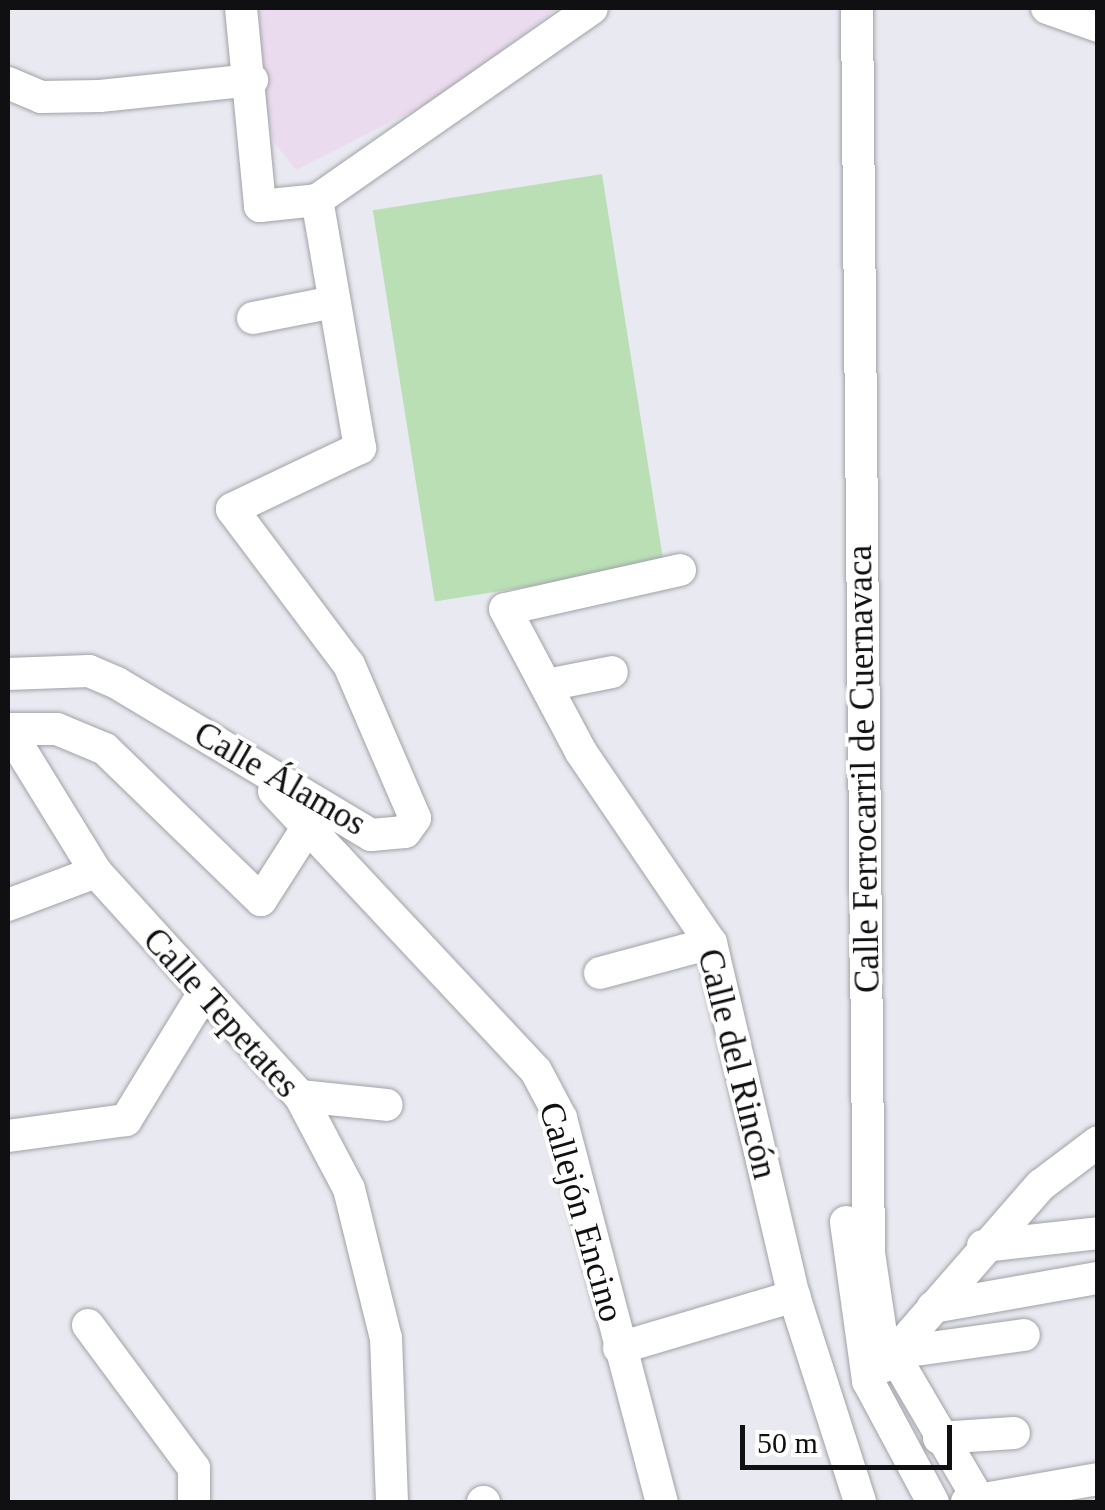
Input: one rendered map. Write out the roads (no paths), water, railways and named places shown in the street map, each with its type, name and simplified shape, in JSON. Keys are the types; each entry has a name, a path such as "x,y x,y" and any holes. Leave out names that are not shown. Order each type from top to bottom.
{"street":[{"path":"241,8 252,80 260,206 317,200 592,8"},
{"name":"Calle Ferrocarril de Cuernavaca","path":"837,8 846,1256 868,1381 932,1502"},
{"name":"Calle Ferrocarril de Cuernavaca","path":"857,8 869,1253 894,1354 974,1500"},
{"path":"1047,8 1098,26"},
{"path":"8,83 41,97 100,96 252,80"},
{"path":"254,318 334,302 317,200"},
{"name":"Calle Álamos","path":"8,674 89,671 370,835 405,832 415,818 349,665 232,509 360,448 334,302"},
{"name":"Calle del Rincón","path":"680,570 505,608 581,752 712,943 794,1296 860,1502"},
{"path":"547,685 612,672"},
{"path":"9,729 56,729 104,749 261,900 307,828"},
{"name":"Calle Tepetates","path":"9,729 96,872 202,996 300,1096 349,1189 386,1338 392,1502"},
{"name":"Callejón Encino","path":"258,772 536,1071 561,1118 619,1348 651,1500"},
{"path":"8,905 96,872"},
{"path":"600,974 712,943"},
{"path":"8,1136 126,1120 202,996"},
{"path":"300,1096 386,1105"},
{"path":"833,1410 894,1354 983,1246 1098,1142"},
{"path":"983,1246 1098,1233"},
{"path":"933,1307 1098,1278"},
{"path":"619,1348 794,1296"},
{"path":"88,1325 194,1468 194,1502"},
{"path":"894,1354 1024,1335"},
{"path":"939,1438 1014,1433"},
{"path":"974,1500 1098,1479"}]}
